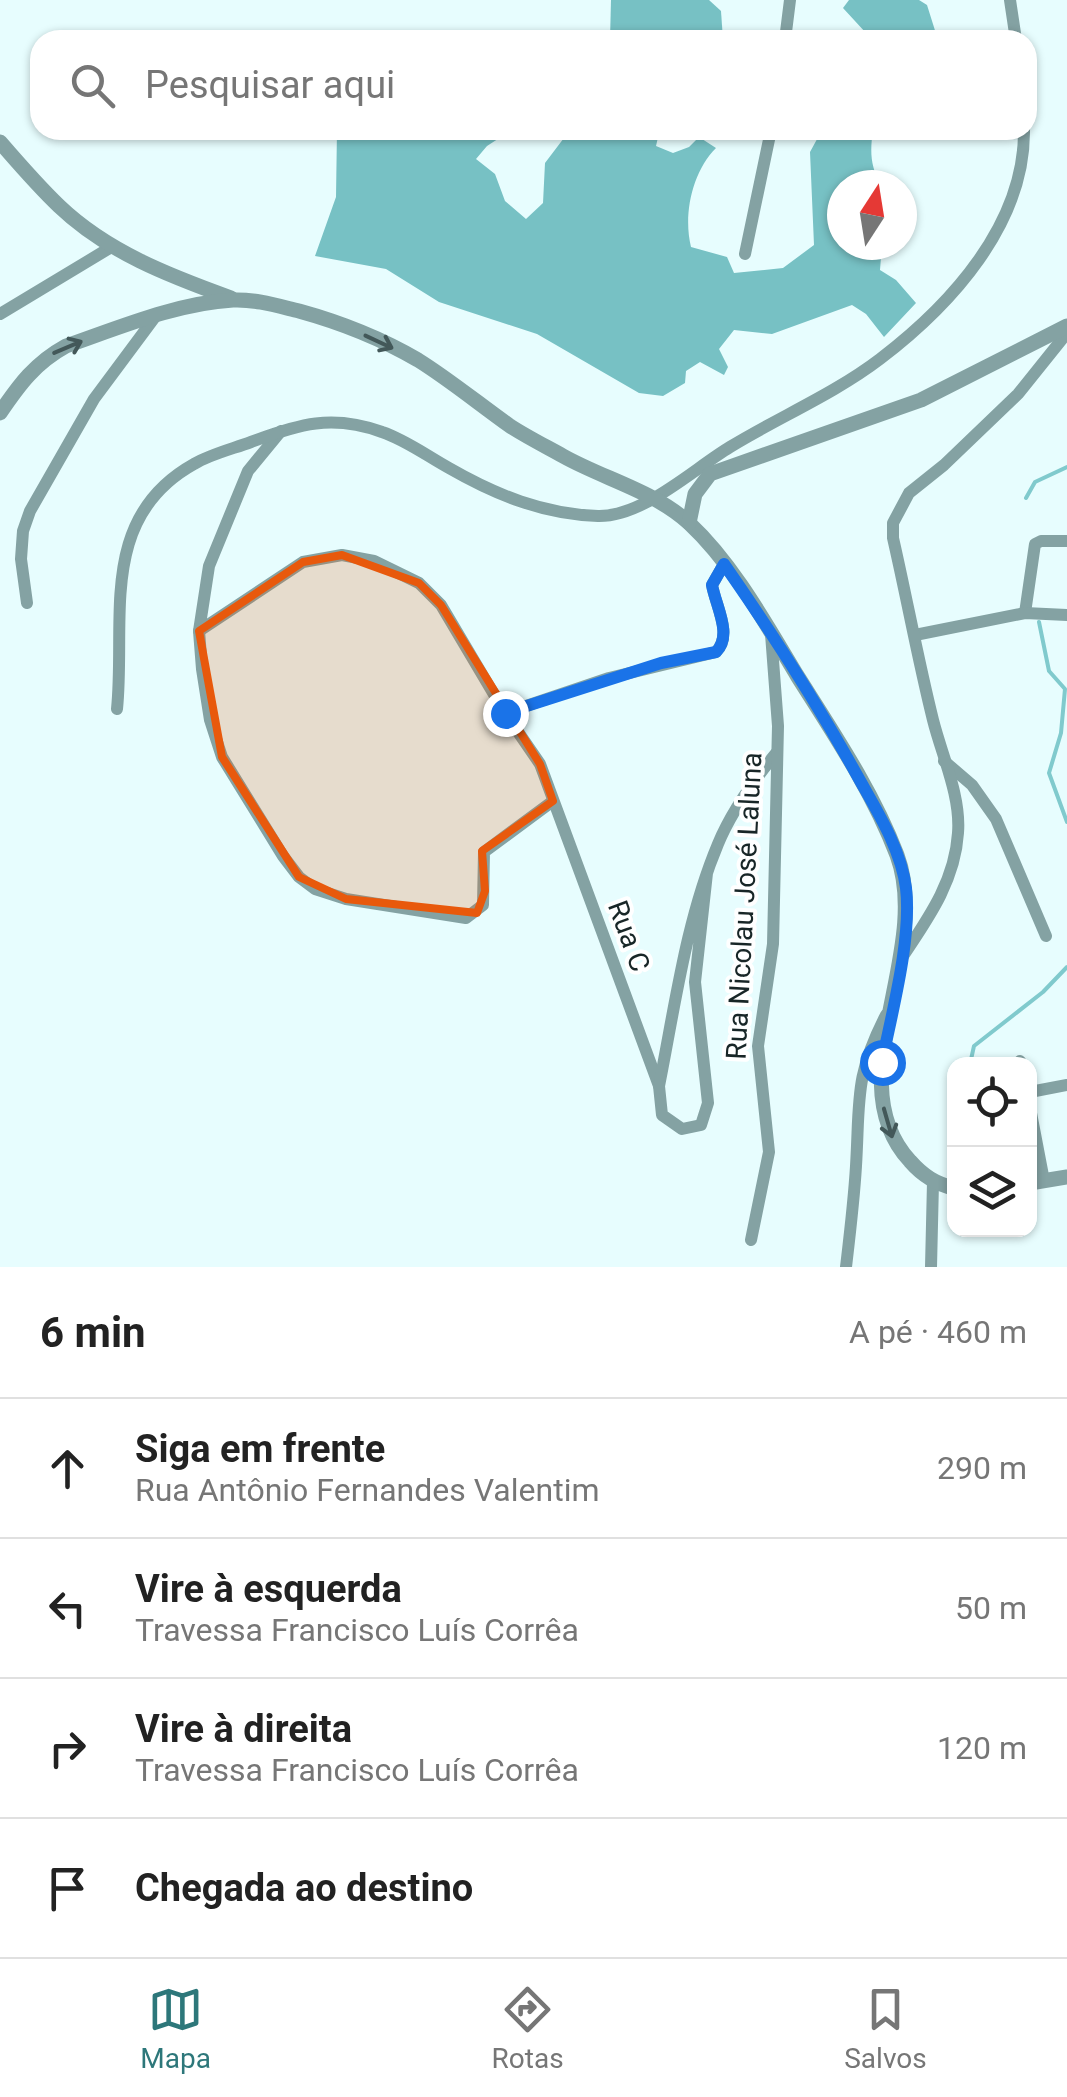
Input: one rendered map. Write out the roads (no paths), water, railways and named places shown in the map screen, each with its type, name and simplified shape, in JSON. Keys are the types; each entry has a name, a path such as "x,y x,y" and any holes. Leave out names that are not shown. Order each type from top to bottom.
{"street":[{"path":"786,30 790,0"},
{"path":"1010,0 1014,30"},
{"path":"745,254 769,140"},
{"path":"117,709 120,582 126,552 150,502 197,462 283,430 323,420 379,430 515,502 562,513 604,516 640,508 732,445 854,377 929,318 970,270 1002,223 1018,186 1023,140"},
{"path":"0,142 60,207 113,246 143,264 235,300"},
{"path":"0,314 113,246"},
{"path":"0,413 26,375 66,346 188,307 235,300 273,304 310,314 416,359 513,428 651,498 688,522 724,564 770,632 845,752 898,857 907,900 901,959 882,1062 885,1120 894,1144 933,1182 947,1186"},
{"path":"27,603 22,558 23,531 30,511 94,398 155,317"},
{"path":"688,522 695,494 710,474 922,400 1067,330"},
{"path":"901,959 930,915 952,869 958,815 942,760 893,538 893,523 909,493 1018,394 1067,330"},
{"path":"199,631 303,562 342,554 374,561 419,583 441,605 540,764 552,801 484,852 483,905 466,918 346,900 314,890 283,856 222,757 210,720 199,631 209,566 248,471 283,430"},
{"path":"1024,612 1038,542 1067,541"},
{"path":"505,713 661,663 716,652 725,642 725,633 712,585 724,564"},
{"path":"915,635 1024,612 1067,614"},
{"name":"Rua Nicolau José Laluna","path":"751,1240 769,1152 758,1046 772,944 777,752 770,632"},
{"path":"660,1086 707,873 732,816 777,752"},
{"path":"942,760 972,785 996,819 1046,936"},
{"name":"Rua C","path":"552,801 660,1086 662,1115 682,1129 701,1125 708,1103 695,982 707,873"},
{"path":"846,1267 856,1165 857,1092 870,1046 894,1000"},
{"path":"1037,1091 1067,1085"},
{"path":"1037,1182 1067,1177"},
{"path":"931,1267 933,1182"}],"waterway":[{"path":"1026,498 1035,482 1067,467"},
{"path":"1039,622 1049,671 1065,689 1061,733 1049,773 1067,822"},
{"path":"972,1057 974,1046 1043,992 1067,967"}]}
